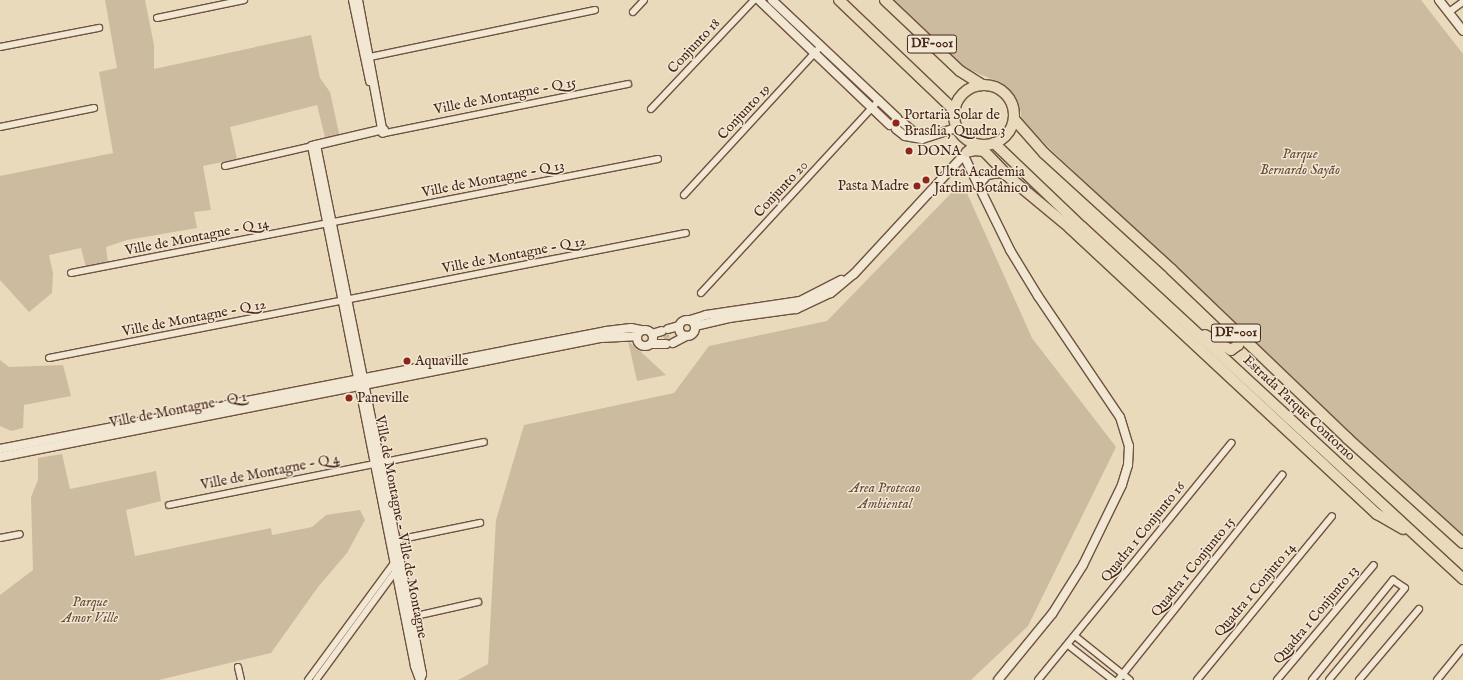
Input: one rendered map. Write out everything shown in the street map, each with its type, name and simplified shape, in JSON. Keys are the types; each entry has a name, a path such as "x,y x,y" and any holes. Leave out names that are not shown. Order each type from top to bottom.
{"main road":[{"name":"DF-001","path":"839,0 954,110"},
{"name":"DF-001","path":"885,0 960,71 982,85 997,88 1007,95 1013,106 1014,119"},
{"path":"982,85 964,92 954,110 956,128 964,137 974,144 994,143 1007,134 1014,119"},
{"name":"Estrada Parque Contorno","path":"1014,119 1044,154 1238,334 1347,438 1463,542"},
{"name":"Estrada Parque Contorno","path":"994,143 1114,257 1199,333 1463,578"},
{"path":"965,154 975,150 984,151 1010,178 1070,228 1377,514 1415,534"},
{"path":"1070,228 1114,257"},
{"path":"1199,333 1209,336 1231,350 1238,345 1238,334"}],"street":[{"path":"157,18 244,0"},
{"path":"353,0 368,58"},
{"path":"225,166 383,131 358,0"},
{"path":"633,12 644,0"},
{"name":"Conjunto 18","path":"651,109 754,0"},
{"path":"759,0 893,127 905,136 922,139 956,128"},
{"path":"772,0 899,120 922,139"},
{"path":"1439,0 1463,31"},
{"path":"1449,12 1463,2"},
{"path":"368,58 595,10"},
{"path":"0,47 99,28"},
{"name":"Conjunto 19","path":"684,195 821,46"},
{"name":"Ville de Montagne - Q 15","path":"383,131 628,84"},
{"name":"Conjunto 20","path":"701,294 879,100"},
{"path":"0,127 94,108"},
{"path":"692,323 706,315 807,298 839,281 864,263 974,144"},
{"name":"Ville de Montagne - Ville de Montagne","path":"313,146 330,223 420,676"},
{"path":"965,154 978,186 1010,250 1038,296 1120,418 1129,446 1128,465 1122,485 1083,565 1052,614 998,680"},
{"name":"Ville de Montagne - Q 13","path":"330,223 658,159"},
{"path":"978,186 981,179 992,174 1010,178"},
{"name":"Ville de Montagne - Q 14","path":"71,273 330,223"},
{"name":"Ville de Montagne - Q 12","path":"49,358 686,233"},
{"path":"692,323 684,320 679,328 652,338 640,345 639,333 648,330 652,338 669,343 692,335 692,323"},
{"path":"679,328 686,336"},
{"name":"Ville de Montagne - Q 1","path":"0,457 118,435 268,401 450,364 551,345 639,333"},
{"name":"Ville de Montagne - Q 1","path":"0,449 117,426 268,401"},
{"path":"117,426 118,435"},
{"name":"Ville de Montagne - Q 4","path":"169,505 484,442"},
{"name":"Quadra 1 Conjunto 16","path":"1038,680 1068,645 1231,442"},
{"name":"Quadra 1 Conjunto 15","path":"1118,680 1282,475"},
{"name":"Quadra 1 Conjuto 14","path":"1197,680 1332,516"},
{"path":"393,541 480,523"},
{"path":"0,538 20,534"},
{"path":"308,680 397,564"},
{"path":"316,680 397,564"},
{"name":"Quadra 1 Conjunto 13","path":"1277,680 1374,564"},
{"path":"1312,680 1392,580 1405,588 1329,680"},
{"path":"408,618 478,602"},
{"path":"1358,680 1419,609"},
{"path":"1075,636 1130,680"},
{"path":"1068,645 1113,680"},
{"path":"1437,680 1463,648"},
{"path":"238,667 241,680"}],"green space":[{"path":"105,0 145,0 154,45 154,69 311,35 320,78 330,92 340,138 326,141 317,105 230,127 237,159 203,166 211,210 194,212 197,228 127,240 106,247 108,263 86,267 81,248 49,255 53,273 52,293 29,312 0,280 0,176 113,153 99,72 117,68"},
{"name":"Parque Bernardo Sayão","path":"890,0 1421,0 1463,54 1463,536 1092,198 1090,187 1021,121 1021,112 1014,96 1001,83 958,65"},
{"name":"Area Protecao Ambiental","path":"962,182 1032,338 1116,447 1028,626 971,680 458,680 488,664 496,520 524,425 674,393 709,346 827,321"},
{"path":"628,341 641,352 666,375 637,381"},
{"path":"0,360 9,367 63,365 71,396 24,405 23,428 11,431 0,426"},
{"name":"Parque Amor Ville","path":"62,454 70,489 156,471 161,501 126,510 135,556 271,528 272,535 312,527 326,515 360,510 365,520 347,553 318,587 271,653 159,680 0,680 0,595 33,570 31,497 38,480 38,458"}],"tunnel":[{"path":"663,336 669,334"}],"place":[{"name":"Portaria Solar de Brasília, Quadra 3","path":"896,123"},
{"name":"DONA","path":"909,151"},
{"name":"Ultra Academia Jardim Botânico","path":"926,180"},
{"name":"Pasta Madre","path":"917,186"},
{"name":"Aquaville","path":"407,361"},
{"name":"Paneville","path":"349,398"}]}
